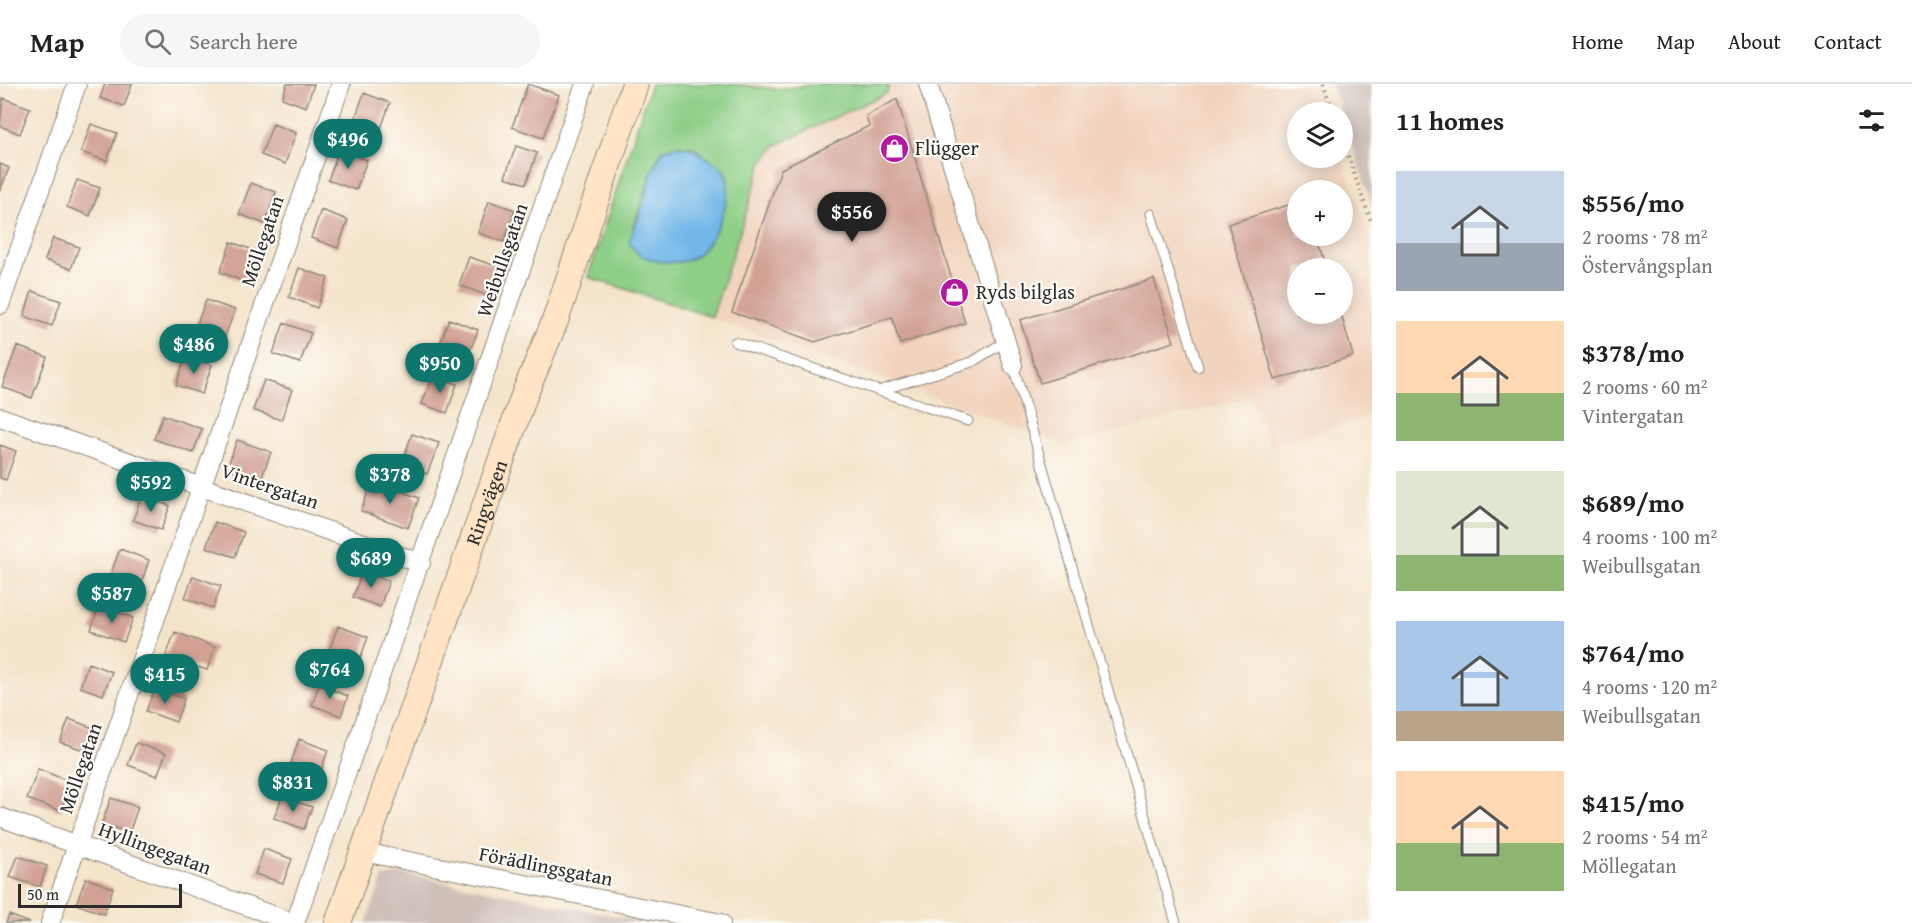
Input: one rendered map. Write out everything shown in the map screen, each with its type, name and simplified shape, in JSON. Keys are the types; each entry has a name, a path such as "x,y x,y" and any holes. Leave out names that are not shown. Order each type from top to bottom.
{"main road":[{"name":"Ringvägen","path":"338,923 525,393 555,321 635,84"}],"street":[{"path":"0,305 77,84"},
{"name":"Möllegatan","path":"50,923 200,485 341,84"},
{"path":"928,84 1013,365"},
{"name":"Weibullsgatan","path":"295,923 585,85"},
{"name":"Vintergatan","path":"0,417 421,563"},
{"name":"Hyllingegatan","path":"0,817 295,923"},
{"name":"Förädlingsgatan","path":"363,852 721,923"}],"lane":[{"path":"1151,214 1198,367"},
{"path":"878,391 972,362 1006,341"},
{"path":"735,342 968,421"},
{"path":"1013,365 1176,923"}],"path":[{"path":"1323,84 1329,102"},
{"path":"1353,168 1372,224"}],"shaded area":[{"path":"812,84 1315,84 1321,102 1287,102 1287,168 1345,168 1349,180 1287,180 1287,246 1353,246 1353,190 1372,240 1372,415 1270,447 1251,397 1065,445 707,316 783,92"},
{"path":"1331,84 1372,84 1372,206 1353,146 1353,102 1338,102"},
{"path":"404,874 651,923 366,923 383,877"}],"green space":[{"path":"651,84 732,84 776,89 820,84 889,84 887,93 776,145 762,163 712,317 588,277","holes":["677,146 693,147 724,171 728,181 633,226 663,150"]}],"water":[{"path":"677,146 696,151 724,171 728,180 726,205 709,242 694,257 676,262 653,260 634,250 629,242 652,172 663,150"}],"building":[{"path":"105,84 132,84 124,106 100,98"},
{"path":"287,84 314,84 306,107 282,98"},
{"path":"528,84 559,95 543,138 512,127"},
{"path":"364,93 390,103 380,131 354,122"},
{"path":"3,98 30,108 20,134 0,126"},
{"path":"897,99 965,323 900,344 892,317 815,342 732,312 781,169 869,126 866,116"},
{"path":"91,124 117,133 107,161 81,152"},
{"path":"273,124 296,133 285,164 261,155"},
{"path":"516,146 537,153 526,184 505,177"},
{"path":"339,150 367,160 356,190 328,180"},
{"path":"0,164 9,168 0,191"},
{"path":"77,180 100,188 90,216 67,207"},
{"path":"251,183 276,192 265,224 239,214"},
{"path":"489,201 515,210 504,242 478,233"},
{"path":"1287,205 1287,246 1320,246 1324,258 1287,258 1287,324 1344,324 1353,356 1275,380 1228,224"},
{"path":"321,210 348,220 338,248 311,238"},
{"path":"53,238 79,247 71,269 45,260"},
{"path":"231,242 256,251 245,282 220,272"},
{"path":"469,257 499,267 488,296 459,285"},
{"path":"299,268 328,278 317,308 289,297"},
{"path":"1154,279 1174,342 1040,383 1020,320"},
{"path":"32,291 61,301 52,326 24,316"},
{"path":"206,300 235,310 224,339 195,329"},
{"path":"449,319 478,330 469,354 440,343"},
{"path":"284,323 311,333 300,363 273,354"},
{"path":"17,346 47,357 32,398 2,387"},
{"path":"186,356 212,365 202,394 176,385"},
{"path":"433,375 457,384 447,413 422,404"},
{"path":"264,380 292,390 281,420 253,410"},
{"path":"163,415 202,429 193,453 154,439"},
{"path":"412,434 439,443 427,474 401,465"},
{"path":"237,440 271,452 261,480 227,468"},
{"path":"0,445 16,451 6,480 0,478"},
{"path":"372,481 419,498 408,528 361,511"},
{"path":"142,495 170,506 161,530 133,520"},
{"path":"215,522 244,532 235,557 206,547"},
{"path":"120,549 149,560 141,584 111,573"},
{"path":"362,572 389,581 380,607 353,597"},
{"path":"193,576 221,586 213,608 185,598"},
{"path":"99,605 133,618 124,642 91,630"},
{"path":"338,626 368,637 359,662 329,651"},
{"path":"175,632 215,647 207,670 166,656"},
{"path":"88,663 112,672 103,695 80,687"},
{"path":"319,685 348,696 341,716 312,705"},
{"path":"155,688 184,699 176,722 146,711"},
{"path":"69,719 93,728 84,750 60,742"},
{"path":"299,739 328,750 320,773 291,763"},
{"path":"136,743 166,753 157,776 128,765"},
{"path":"38,769 71,782 61,811 27,799"},
{"path":"282,797 312,807 304,829 274,818"},
{"path":"111,798 138,807 129,833 102,823"},
{"path":"264,849 292,859 283,883 255,874"},
{"path":"18,856 47,866 40,887 10,877"},
{"path":"86,878 113,888 104,914 76,904"},
{"path":"9,915 30,923 6,923"}],"place":[{"name":"Flügger","path":"894,148"},
{"name":"Ryds bilglas","path":"955,292"}]}
